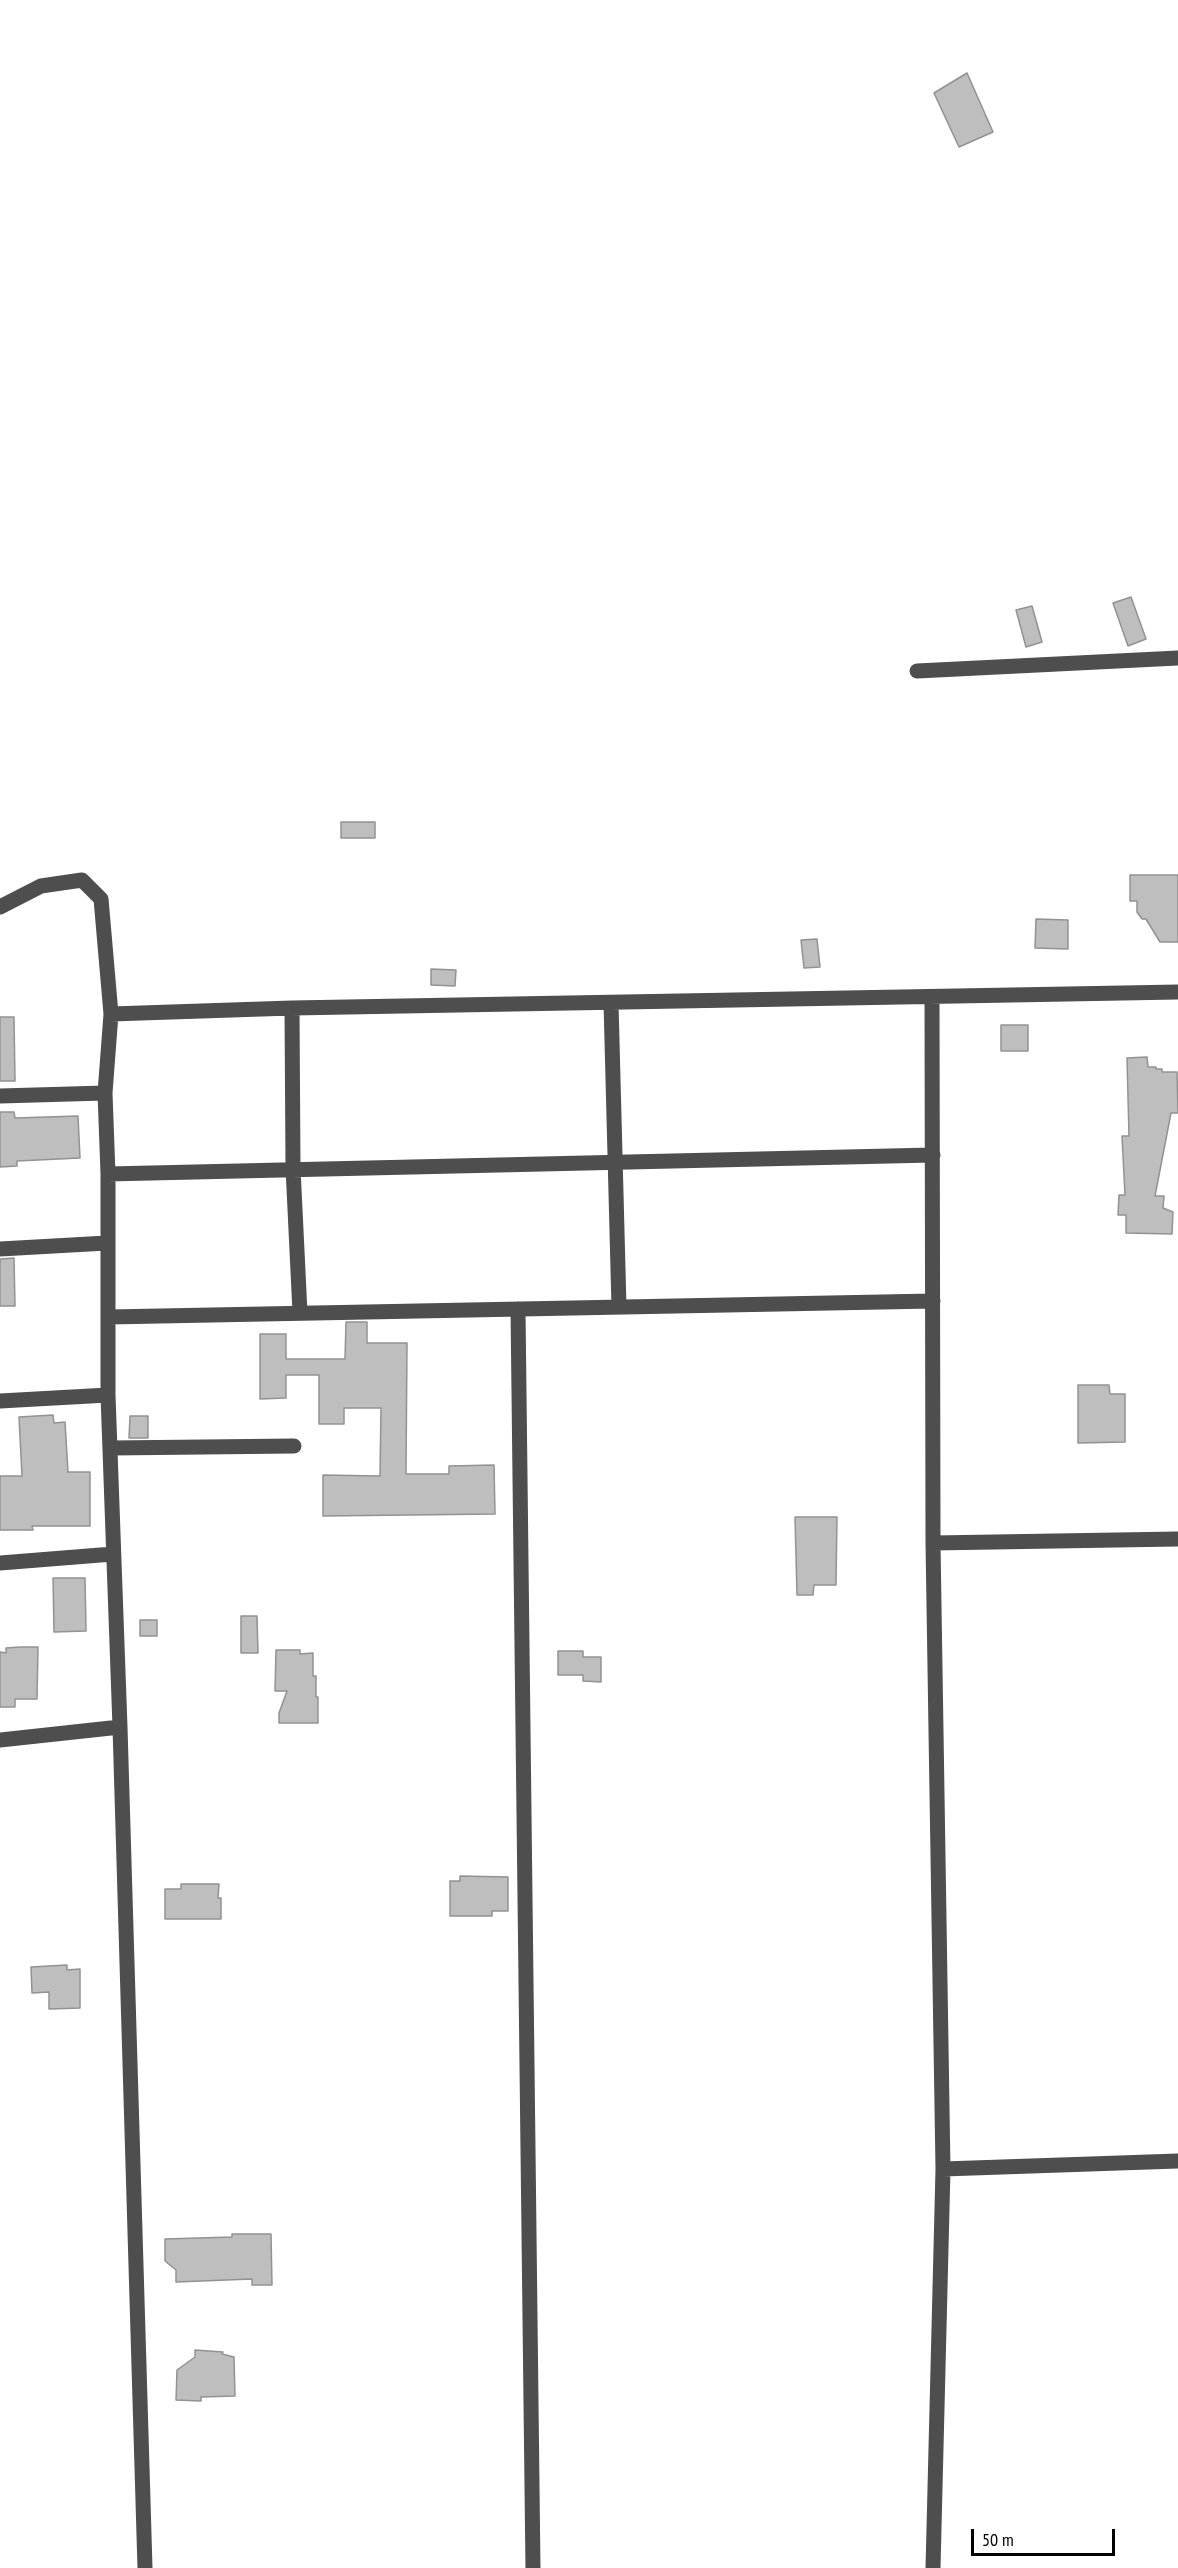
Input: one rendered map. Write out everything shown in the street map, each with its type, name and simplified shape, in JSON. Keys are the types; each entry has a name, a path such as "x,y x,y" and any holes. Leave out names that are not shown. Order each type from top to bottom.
{"street":[{"path":"916,671 1178,658"},
{"path":"0,907 41,886 82,880 101,899 111,1014 105,1093 108,1174 108,1395 145,2568"},
{"path":"111,1014 292,1008 1178,992"},
{"path":"932,997 933,1544 943,2169 933,2568"},
{"path":"610,1003 619,1307"},
{"path":"292,1008 293,1168 300,1313"},
{"path":"0,1096 105,1093"},
{"path":"108,1174 933,1155"},
{"path":"0,1249 107,1243"},
{"path":"108,1317 933,1301"},
{"path":"518,1309 533,2568"},
{"path":"0,1401 108,1395"},
{"path":"111,1448 294,1446"},
{"path":"933,1544 1178,1539"},
{"path":"0,1563 113,1554"},
{"path":"0,1740 120,1727"},
{"path":"943,2169 1178,2161"}],"building":[{"path":"967,73 993,132 959,147 934,93"},
{"path":"1131,597 1146,639 1128,646 1113,603"},
{"path":"1032,606 1042,642 1026,647 1016,610"},
{"path":"341,822 375,822 375,838 341,838"},
{"path":"1130,875 1178,875 1178,942 1160,942 1146,919 1142,919 1137,912 1137,901 1130,901"},
{"path":"1036,919 1068,920 1068,949 1035,948"},
{"path":"817,939 820,967 804,968 801,940"},
{"path":"431,969 456,970 455,986 431,985"},
{"path":"0,1017 14,1017 15,1081 0,1081"},
{"path":"1001,1025 1028,1025 1028,1051 1001,1051"},
{"path":"1147,1057 1148,1067 1162,1069 1162,1072 1177,1072 1178,1113 1171,1113 1155,1196 1164,1196 1163,1208 1173,1212 1172,1234 1126,1233 1126,1215 1118,1215 1119,1195 1125,1195 1122,1136 1129,1136 1127,1058"},
{"path":"0,1112 14,1112 15,1118 78,1116 80,1158 17,1161 17,1166 0,1167"},
{"path":"14,1258 15,1306 0,1306 0,1259"},
{"path":"346,1322 367,1322 367,1343 407,1343 406,1474 449,1474 449,1466 494,1465 495,1514 323,1516 323,1475 380,1476 381,1408 344,1408 344,1424 319,1424 319,1375 286,1375 286,1398 260,1399 260,1334 286,1334 286,1359 345,1359"},
{"path":"1078,1385 1109,1385 1110,1394 1125,1394 1125,1442 1078,1443"},
{"path":"53,1415 54,1423 65,1422 68,1472 90,1472 90,1526 32,1526 33,1530 0,1530 0,1476 22,1476 19,1417"},
{"path":"130,1416 148,1416 148,1438 129,1438"},
{"path":"795,1517 837,1517 836,1585 814,1585 813,1595 797,1595"},
{"path":"53,1578 85,1578 86,1631 54,1632"},
{"path":"241,1616 257,1616 258,1653 241,1653"},
{"path":"140,1620 157,1620 157,1636 140,1636"},
{"path":"38,1647 37,1699 15,1699 15,1707 0,1707 0,1652 6,1653 6,1648"},
{"path":"276,1650 300,1650 300,1654 313,1653 313,1676 316,1676 316,1697 318,1697 318,1723 279,1723 279,1713 287,1691 275,1691"},
{"path":"558,1651 583,1651 583,1657 601,1657 601,1682 583,1681 583,1675 558,1675"},
{"path":"460,1876 508,1877 508,1911 492,1911 492,1916 450,1916 450,1881 460,1881"},
{"path":"181,1884 219,1884 221,1919 165,1919 165,1889 181,1889"},
{"path":"67,1965 67,1970 80,1969 80,2008 49,2009 49,1992 32,1993 31,1967"},
{"path":"232,2234 271,2234 272,2285 252,2285 252,2279 176,2282 176,2270 165,2261 165,2239 232,2237"},
{"path":"195,2350 223,2352 222,2354 234,2357 235,2396 201,2397 201,2401 176,2400 177,2370 195,2357"}]}
